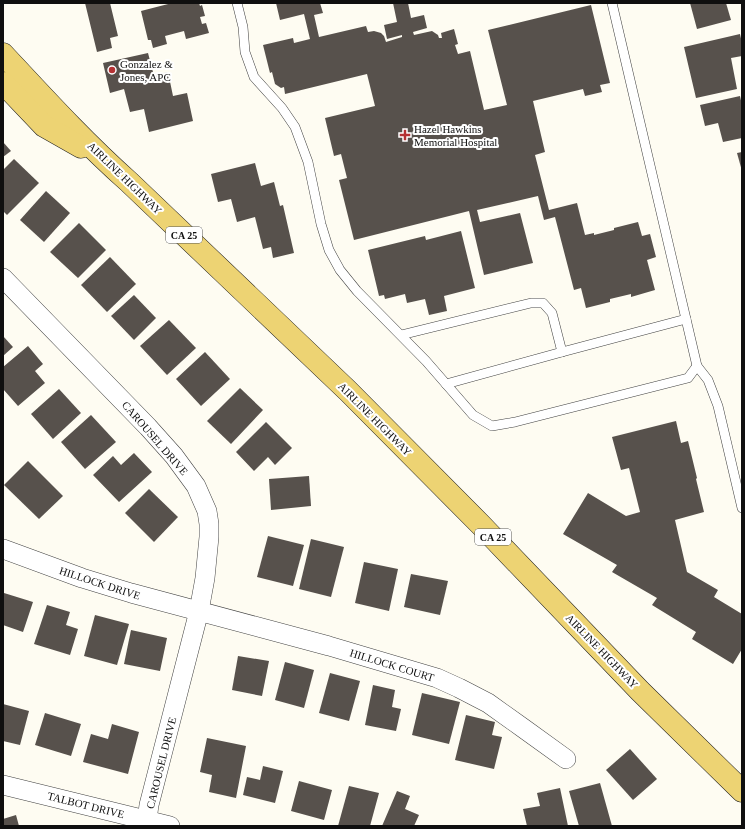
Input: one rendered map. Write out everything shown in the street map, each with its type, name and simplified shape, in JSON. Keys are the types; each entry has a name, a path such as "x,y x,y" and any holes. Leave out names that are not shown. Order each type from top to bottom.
{"main road":[{"name":"AIRLINE HIGHWAY","path":"3,54 60,116 104,160 348,391 481,525 640,691 742,791"},
{"path":"3,83 44,126 104,160"}],"street":[{"name":"CAROUSEL DRIVE","path":"3,278 174,456 196,486 207,511 209,537 205,578 199,611 149,805 147,823"},
{"name":"HILLOCK DRIVE","path":"3,549 82,578 199,611"},
{"name":"HILLOCK COURT","path":"199,611 329,646 437,678 488,703 566,759"},
{"name":"TALBOT DRIVE","path":"3,784 147,823 170,826"}],"lane":[{"path":"237,3 244,27 245,52 254,77 282,108 295,127 308,162 321,224 329,250 340,270 357,291 426,361 472,415 492,426 522,420 688,378 698,366"},
{"path":"612,3 698,366 708,380 718,406 742,508"},
{"path":"401,335 531,303 543,303 552,313 562,352"},
{"path":"446,384 686,319"}],"building":[{"path":"85,3 110,3 118,36 110,38 112,48 97,52"},
{"path":"172,3 199,3 200,6 202,5 205,16 200,17 202,24 206,23 209,33 186,39 184,31 165,36 167,44 153,48 151,40 148,40 141,11"},
{"path":"276,3 320,3 323,13 314,15 319,37 366,26 368,32 374,31 381,33 386,42 402,37 402,35 387,39 384,25 397,22 393,3 408,3 411,18 424,15 427,28 413,32 414,35 432,31 438,35 439,38 442,38 441,33 454,29 458,44 455,45 458,54 470,51 484,110 507,105 488,30 591,5 610,83 600,85 602,92 585,96 583,89 533,101 545,152 535,155 549,210 577,203 585,235 594,233 594,235 638,222 642,236 650,234 656,257 647,260 655,290 631,297 631,294 610,299 610,302 586,308 581,288 574,290 555,217 544,220 538,196 477,210 480,222 520,213 533,263 484,275 469,211 354,240 339,180 347,178 341,154 334,156 325,118 375,106 367,74 285,94 284,87 281,88 275,84 272,72 270,73 263,45 293,38 294,43 310,39 304,14 280,20"},
{"path":"690,3 726,3 731,20 697,29"},
{"path":"740,34 742,56 731,58 737,89 696,98 684,47"},
{"path":"148,53 154,76 168,72 173,96 187,93 193,121 149,132 144,109 130,112 124,89 110,93 103,63"},
{"path":"740,96 742,105 742,138 723,142 718,123 705,126 700,105"},
{"path":"3,142 11,151 3,157"},
{"path":"742,152 742,171 737,153"},
{"path":"14,159 39,183 7,215 3,211 3,170"},
{"path":"255,163 261,186 274,182 280,206 283,205 294,253 273,258 271,247 263,249 255,217 237,222 231,199 218,202 211,174"},
{"path":"46,191 70,213 44,242 20,220"},
{"path":"79,223 106,250 78,278 50,252"},
{"path":"461,231 475,288 444,296 447,311 429,315 425,299 407,303 405,294 385,299 384,295 379,296 368,250 425,236 426,240"},
{"path":"110,257 136,284 107,312 81,285"},
{"path":"134,295 156,318 134,340 111,316"},
{"path":"169,320 196,348 167,375 140,346"},
{"path":"3,336 13,347 3,356"},
{"path":"28,346 43,364 35,371 45,383 18,406 3,389 3,367"},
{"path":"205,352 230,379 201,406 176,379"},
{"path":"240,388 263,410 231,444 207,421"},
{"path":"59,389 81,413 53,439 31,414"},
{"path":"91,415 116,442 85,469 61,442"},
{"path":"676,421 681,443 688,441 704,512 675,520 687,572 718,590 714,597 742,614 742,649 733,664 692,639 696,632 652,605 657,598 612,572 617,565 563,534 588,493 626,516 640,512 629,468 621,470 612,437"},
{"path":"266,422 292,448 275,465 268,457 254,471 236,452"},
{"path":"134,453 152,472 119,502 93,475 113,456 121,465"},
{"path":"28,461 63,496 39,519 4,485"},
{"path":"309,476 311,506 271,510 269,479"},
{"path":"149,489 178,517 154,542 125,513"},
{"path":"268,536 304,545 293,586 257,577"},
{"path":"311,539 344,547 331,597 299,589"},
{"path":"364,562 398,569 389,611 355,603"},
{"path":"411,574 448,581 440,615 404,607"},
{"path":"4,593 33,602 23,632 3,625"},
{"path":"47,605 70,612 66,625 78,629 70,655 34,644"},
{"path":"95,615 129,624 117,665 84,656"},
{"path":"131,630 167,638 160,671 124,664"},
{"path":"238,656 269,661 262,696 232,690"},
{"path":"285,662 314,670 304,708 275,700"},
{"path":"330,673 360,681 349,721 319,713"},
{"path":"373,685 395,690 392,707 401,709 396,731 365,725"},
{"path":"422,693 460,702 449,744 412,735"},
{"path":"3,704 29,711 20,745 3,741"},
{"path":"45,713 81,724 71,756 35,745"},
{"path":"466,715 495,722 492,735 502,737 494,769 455,760"},
{"path":"112,724 139,732 128,774 83,762 91,734 108,739"},
{"path":"207,738 246,746 236,798 209,792 212,775 200,772"},
{"path":"630,749 657,779 633,800 606,770"},
{"path":"263,766 283,771 275,803 243,795 247,777 260,780"},
{"path":"299,781 332,790 324,820 291,811"},
{"path":"600,783 612,826 579,826 569,791"},
{"path":"349,786 379,793 370,826 338,826"},
{"path":"560,788 568,826 527,826 523,809 540,806 537,793"},
{"path":"397,791 410,796 405,809 419,815 414,826 382,826"},
{"path":"16,815 19,826 3,826 3,819"}],"place":[{"name":"Gonzalez & Jones, APC","path":"112,70"},
{"name":"Hazel Hawkins Memorial Hospital","path":"405,135"}]}
